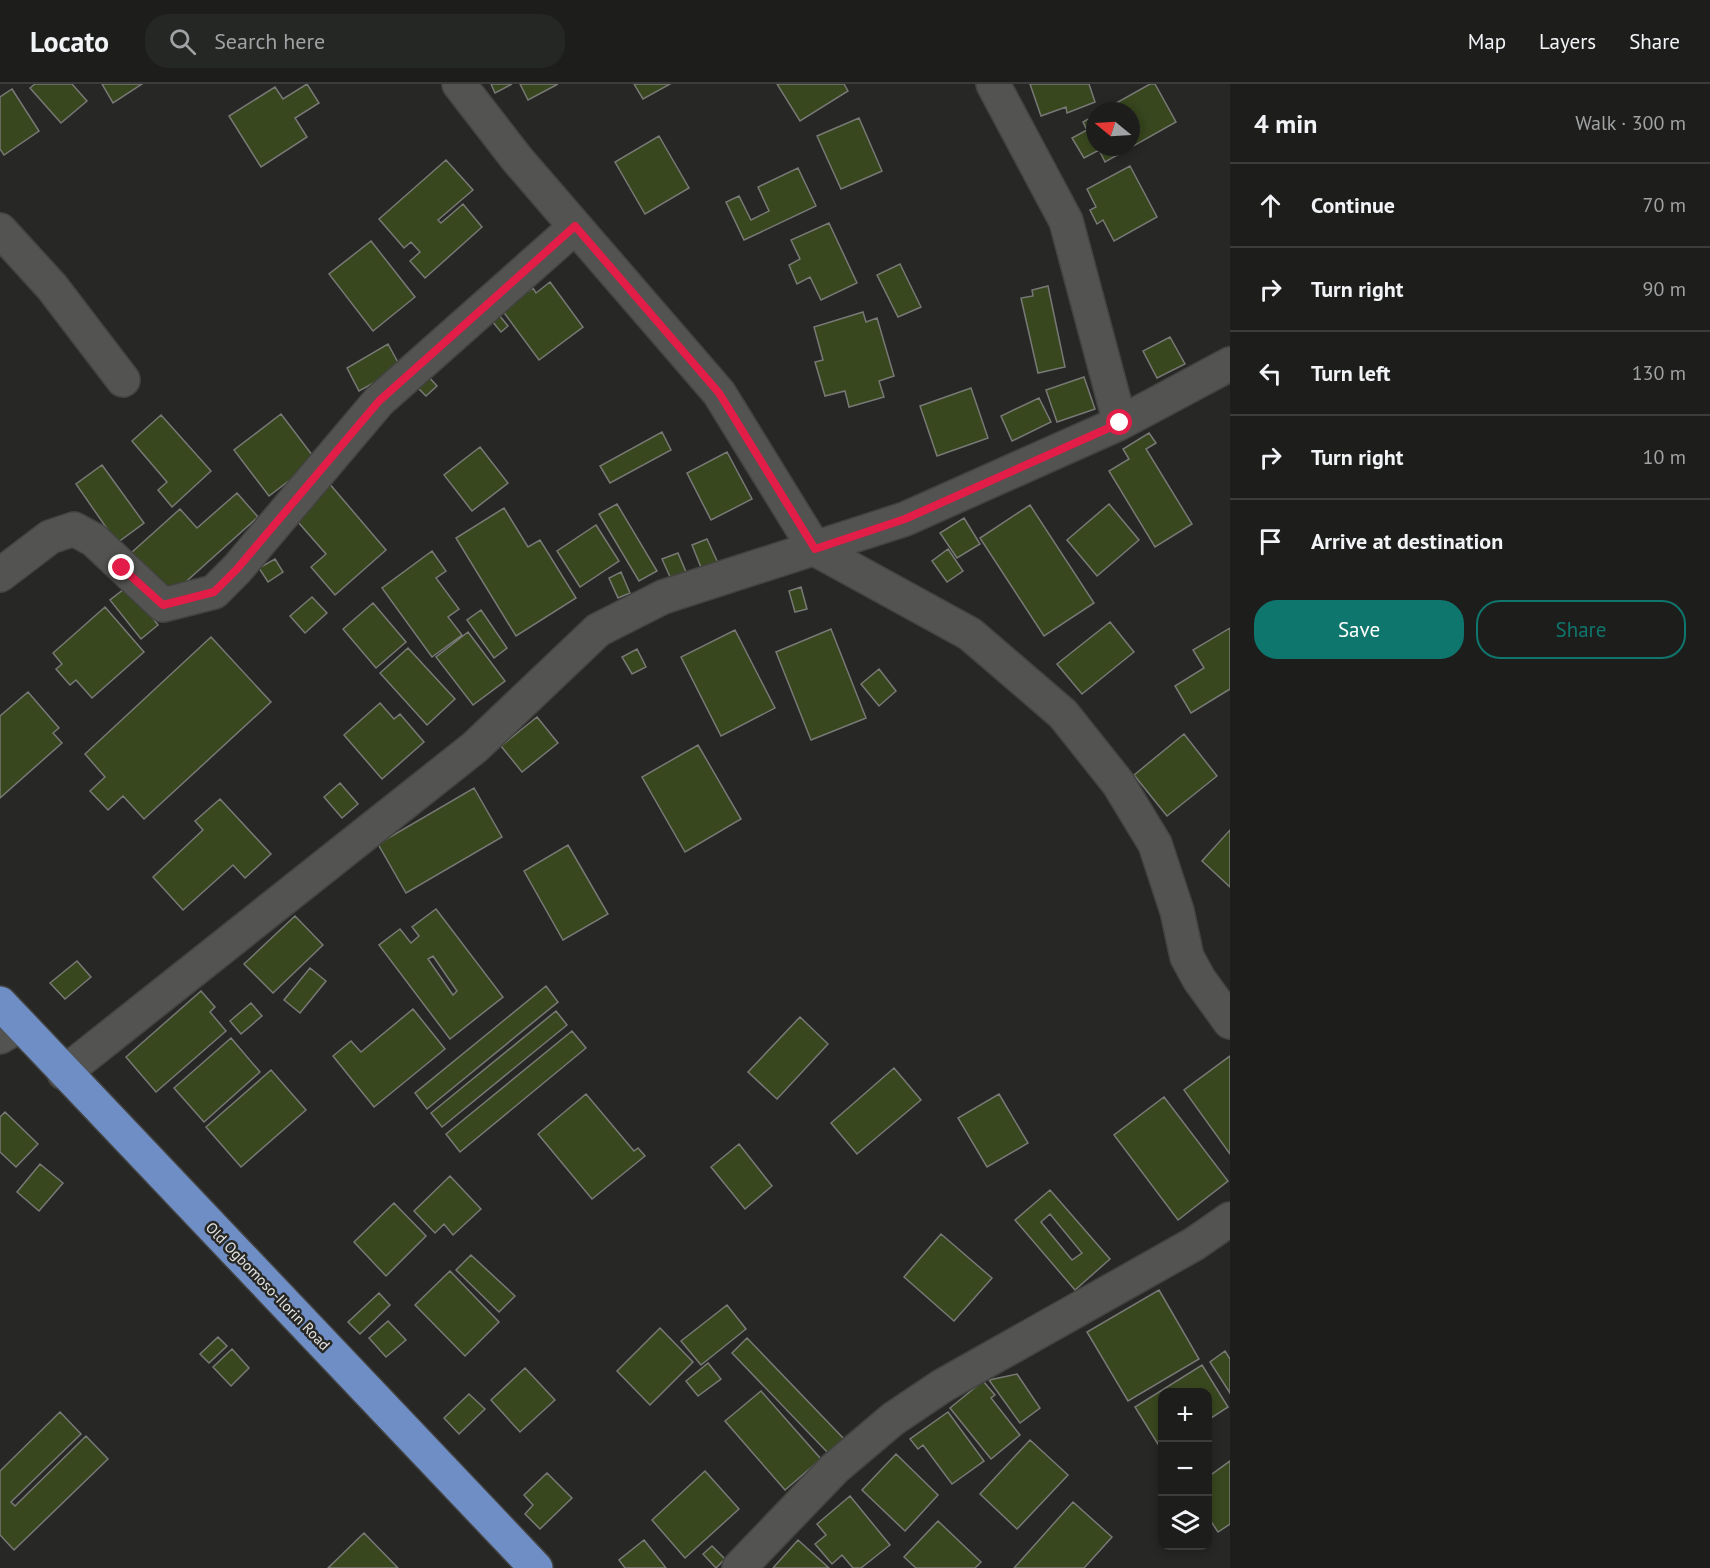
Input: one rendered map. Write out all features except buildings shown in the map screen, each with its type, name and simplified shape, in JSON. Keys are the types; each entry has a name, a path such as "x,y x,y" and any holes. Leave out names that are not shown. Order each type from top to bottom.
{"highway":[{"name":"Old Ogbomoso-Ilorin Road","path":"6,1022 64,1073 536,1568"}],"street":[{"path":"459,84 517,159 719,393 815,549 969,634 1063,714 1118,783 1155,844 1177,911 1187,957 1199,979 1230,1022"},
{"path":"993,84 1066,221 1120,423"},
{"path":"0,575 50,537 74,529 94,540 163,605 214,592 237,569 379,401 575,226"},
{"path":"0,230 52,287 123,380"},
{"path":"64,1073 475,747 598,630 663,597 905,519 1120,423 1230,364"},
{"path":"739,1568 835,1468 893,1419 942,1386 1194,1244 1230,1220"}],"route":[{"path":"122,568 163,605 214,592 237,569 379,401 404,376 575,226 719,393 815,549 905,519 1120,423"}]}
